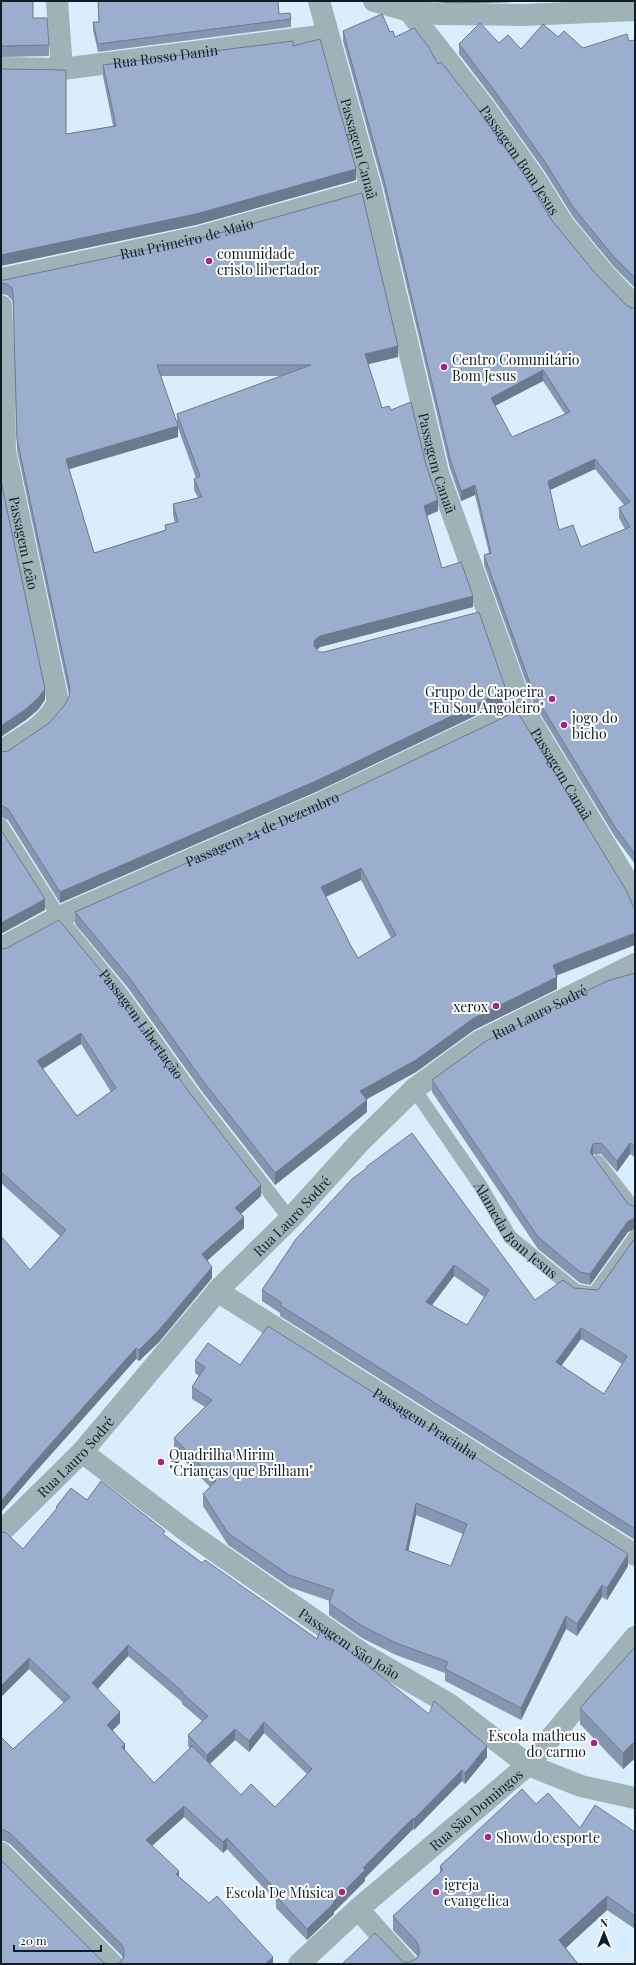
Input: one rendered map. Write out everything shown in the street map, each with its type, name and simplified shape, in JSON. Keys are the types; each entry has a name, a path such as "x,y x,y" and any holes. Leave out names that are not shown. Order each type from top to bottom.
{"street":[{"path":"57,1 62,69"},
{"name":"Passagem Canaã","path":"319,1 371,189 438,473 480,614 522,708 635,894"},
{"path":"374,1 409,11 439,14 524,15 635,10"},
{"name":"Passagem Bom Jesus","path":"409,11 484,107 535,179 563,224 605,275 635,306"},
{"name":"Rua Rosso Danin","path":"1,68 62,69 328,35"},
{"name":"Rua Primeiro de Maio","path":"1,279 199,237 371,189"},
{"name":"Passagem Leão","path":"1,306 4,367 5,451 58,702 52,714 42,724 1,751"},
{"name":"Passagem 24 de Dezembro","path":"1,948 59,917 322,802 522,708"},
{"name":"Rua Lauro Sodré","path":"1,1532 82,1452 217,1291 290,1219 358,1144 414,1089 480,1041 588,986 635,964"},
{"name":"Passagem Pracinha","path":"217,1291 635,1555"},
{"name":"Passagem São João","path":"82,1452 195,1538 363,1654 449,1704 528,1765 581,1786 635,1798"},
{"name":"Rua São Domingos","path":"299,1964 358,1908 528,1765 635,1637"},
{"path":"1,1853 112,1964"},
{"path":"358,1908 406,1964"}],"lane":[{"name":"Passagem Libertação","path":"1,825 59,917 121,993 196,1098 290,1219"},
{"name":"Alameda Bom Jesus","path":"414,1089 480,1185 510,1237 576,1291 594,1294 635,1237"},
{"path":"598,1162 635,1210"}],"shaded area":[{"path":"422,1 546,1 455,4"}],"building":[{"path":"1,1 33,1 33,18 47,18 49,45 1,46"},
{"path":"98,1 278,1 279,14 290,13 291,19 98,44 93,22 99,22"},
{"path":"382,14 390,32 393,31 395,37 414,28 428,46 438,64 441,62 474,104 525,176 553,222 596,274 626,305 635,308 635,854 615,827 533,692 484,555 491,553 475,485 461,491 450,459 383,176 343,31","holes":["543,370 570,412 512,437 491,398","595,459 630,502 619,508 630,527 581,547 573,525 559,530 548,481"]},
{"path":"480,23 499,43 508,35 521,49 543,24 558,37 564,31 583,48 627,34 629,41 635,40 635,278 614,257 573,207 545,162 459,44"},
{"path":"320,39 356,169 196,214 1,255 1,69 66,70 66,134 116,126 103,65 293,41 293,46"},
{"path":"362,193 398,346 365,354 382,408 389,406 391,410 411,402 426,465 438,500 424,506 442,568 461,562 473,596 320,636 314,641 314,646 319,652 324,652 479,612 506,690 318,780 60,892 8,809 1,805 1,752 8,751 49,723 64,706 69,697 70,689 17,439 13,294 12,288 7,284 1,283 1,280 202,238","holes":["157,365 311,365 177,414 200,476 194,479 202,497 173,504 178,522 165,525 166,530 94,553 66,459 178,426"]},
{"path":"1,481 45,689 26,709 1,726"},
{"path":"517,711 626,890 635,910 635,933 553,965 557,977 474,1018 416,1060 360,1091 367,1100 275,1173 203,1081 128,976 75,912 328,801","holes":["361,868 396,935 358,958 321,887"]},
{"path":"1,830 45,899 1,923"},
{"path":"59,920 114,987 189,1092 261,1185 235,1208 244,1217 202,1254 212,1267 159,1330 139,1350 136,1348 1,1501 1,1236 30,1270 66,1230 1,1172 1,949 7,948","holes":["81,1033 116,1088 77,1116 37,1061"]},
{"path":"635,973 635,1146 630,1143 617,1161 601,1143 593,1144 590,1152 628,1204 635,1207 635,1218 628,1221 590,1274 580,1272 538,1237 432,1080 486,1041 607,981"},
{"path":"412,1133 535,1300 563,1280 574,1288 598,1290 635,1238 635,1529 283,1307 280,1305 282,1303 262,1290 296,1239 352,1179 367,1168 366,1167","holes":["454,1265 489,1290 467,1325 426,1302","581,1328 627,1356 604,1394 556,1362"]},
{"path":"268,1326 628,1554 607,1588 602,1585 577,1624 566,1616 521,1708 445,1669 448,1662 396,1643 362,1626 329,1603 334,1590 289,1575 228,1533 203,1494 216,1481 174,1438 212,1400 192,1387 205,1367 195,1361 208,1343 240,1365","holes":["416,1503 467,1524 451,1566 406,1550"]},
{"path":"101,1481 165,1531 163,1534 202,1563 205,1560 317,1639 321,1629 429,1714 434,1701 487,1746 465,1773 462,1770 414,1819 413,1818 363,1868 365,1870 307,1929 276,1896 279,1893 227,1838 223,1842 184,1806 146,1840 179,1871 176,1874 209,1903 217,1896 273,1957 265,1964 117,1964 121,1962 124,1956 124,1949 121,1944 10,1833 1,1830 1,1737 13,1749 70,1697 29,1658 1,1686 1,1533 5,1532 23,1549 57,1508 56,1507 71,1488 87,1500","holes":["128,1645 183,1692 182,1693 208,1716 188,1735 207,1755 235,1729 249,1741 264,1722 312,1769 275,1807 251,1784 241,1795 192,1746 154,1783 122,1747 125,1744 107,1725 120,1712 92,1683"]},
{"path":"635,1647 635,1744 633,1743 623,1753 580,1708"},
{"path":"522,1789 536,1804 548,1793 580,1828 595,1805 635,1832 635,1916 607,1896 559,1940 578,1964 342,1964 375,1933 403,1962 409,1962 416,1959 419,1955 417,1942 393,1916 443,1870 440,1866"},
{"path":"1,1860 103,1962 107,1964 1,1964"}],"place":[{"name":"comunidade cristo libertador","path":"209,261"},
{"name":"Centro Comunitário Bom Jesus","path":"444,367"},
{"name":"Grupo de Capoeira \"Eu Sou Angoleiro\"","path":"552,699"},
{"name":"jogo do bicho","path":"564,725"},
{"name":"xerox","path":"496,1006"},
{"name":"Quadrilha Mirim \"Crianças que Brilham\"","path":"161,1462"},
{"name":"Escola matheus do carmo","path":"594,1743"},
{"name":"Show do esporte","path":"488,1837"},
{"name":"Escola De Música","path":"342,1892"},
{"name":"igreja evangelica","path":"436,1892"}]}
